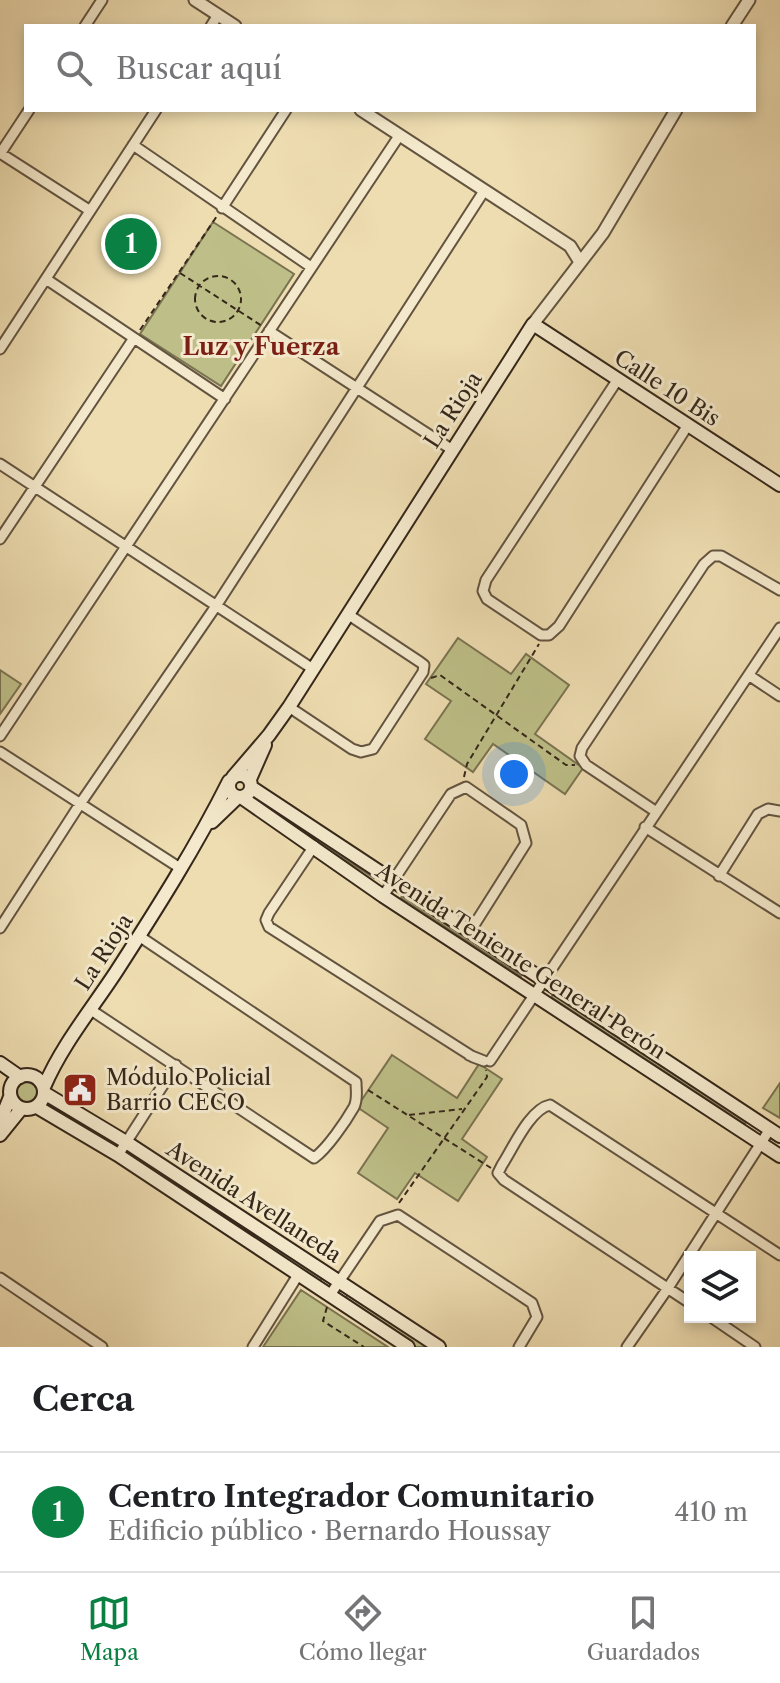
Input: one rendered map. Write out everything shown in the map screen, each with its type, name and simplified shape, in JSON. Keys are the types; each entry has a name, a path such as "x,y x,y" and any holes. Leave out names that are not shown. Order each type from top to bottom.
{"main road":[{"name":"Calle 10 Bis","path":"533,324 780,485"},
{"name":"La Rioja","path":"45,1090 58,1056 139,936 231,779 289,707 533,324"},
{"name":"La Rioja","path":"250,783 269,735"},
{"path":"240,774 250,783 248,794 240,797 230,792 231,779 240,774"},
{"name":"Avenida Teniente General Perón","path":"250,783 775,1132"},
{"name":"La Rioja","path":"206,826 240,797"},
{"name":"Avenida Teniente General Perón","path":"240,797 383,896 780,1156"},
{"name":"La Rioja","path":"26,1076 58,1056"},
{"path":"0,1063 41,1081 45,1090 37,1107 29,1110 21,1109 7,1091"},
{"path":"0,1122 7,1091 13,1082 26,1076"},
{"name":"Avenida Avellaneda","path":"45,1090 439,1347"},
{"name":"Avenida Avellaneda","path":"37,1107 118,1155 408,1347"},
{"path":"0,1135 21,1109"}],"street":[{"path":"86,24 102,0"},
{"path":"195,0 232,24"},
{"path":"733,24 749,0"},
{"path":"212,24 218,15"},
{"path":"28,112 0,153 89,210"},
{"path":"0,349 155,112"},
{"path":"222,208 285,112"},
{"path":"364,112 570,246 580,262"},
{"name":"La Rioja","path":"533,324 616,213 675,112"},
{"path":"0,736 399,136"},
{"path":"133,145 311,267"},
{"path":"0,928 80,804 216,606 484,191"},
{"path":"46,279 225,399"},
{"path":"269,331 451,449"},
{"path":"0,539 134,338"},
{"path":"618,379 486,580 483,591 487,599 545,635 559,626 688,425"},
{"path":"0,464 313,669"},
{"path":"655,811 586,765 580,756 582,748 704,564 713,556 721,556 780,590"},
{"path":"289,707 352,749 361,752 373,749 424,671 420,662 349,615"},
{"path":"314,846 266,920 269,927 469,1055 487,1061 536,996 655,811 780,628"},
{"path":"750,676 780,696"},
{"path":"0,752 180,868"},
{"path":"383,896 451,794 462,787 521,825 526,843 471,930"},
{"path":"719,876 758,814 768,809 780,811"},
{"path":"645,827 780,913"},
{"path":"91,1010 314,1158 323,1152 354,1107 356,1082 139,936"},
{"path":"118,1155 176,1065"},
{"path":"684,1299 504,1180 498,1173 542,1107 550,1105 780,1255"},
{"path":"627,1347 761,1144 775,1132"},
{"path":"330,1295 380,1221 398,1215 532,1303 537,1317 519,1347"},
{"path":"253,1347 298,1275"},
{"path":"0,1278 102,1347"},
{"path":"720,1323 755,1347"}],"path":[{"path":"134,338 222,208"},
{"path":"179,272 269,331"},
{"path":"218,276 232,281 240,295 238,311 220,322 206,319 196,308 198,286 210,277 218,276"},
{"path":"462,787 467,764 545,635"},
{"path":"424,671 432,679 440,675 566,765 586,765"},
{"path":"387,1218 487,1077 487,1061"},
{"path":"356,1082 498,1173"},
{"path":"407,1116 464,1109"},
{"path":"330,1295 323,1321 364,1347"}],"green space":[{"path":"213,222 294,274 221,386 140,334"},
{"path":"458,638 511,674 526,654 569,685 535,734 583,768 565,794 493,744 473,772 425,739 451,701 426,684"},
{"path":"0,670 21,684 0,714"},
{"path":"253,800 375,876 374,878"},
{"path":"402,896 523,974 521,976"},
{"path":"553,995 746,1122 745,1124 551,997"},
{"path":"392,1055 457,1098 479,1064 502,1079 462,1139 487,1157 458,1201 415,1173 397,1199 358,1173 388,1128 357,1107"},
{"path":"25,1082 34,1083 40,1088 43,1094 38,1102 26,1103 15,1099 15,1088"},
{"path":"780,1083 780,1118 763,1108"},
{"path":"125,1146 323,1277 319,1283 121,1152"},
{"path":"301,1290 388,1347 263,1347"},
{"path":"348,1294 430,1347 416,1347 344,1300"}],"place":[{"name":"Centro Integrador Comunitario","path":"131,244"},
{"name":"Módulo Policial Barrio CECO","path":"80,1090"}],"district":[{"name":"Luz y Fuerza","path":"261,346"}]}
